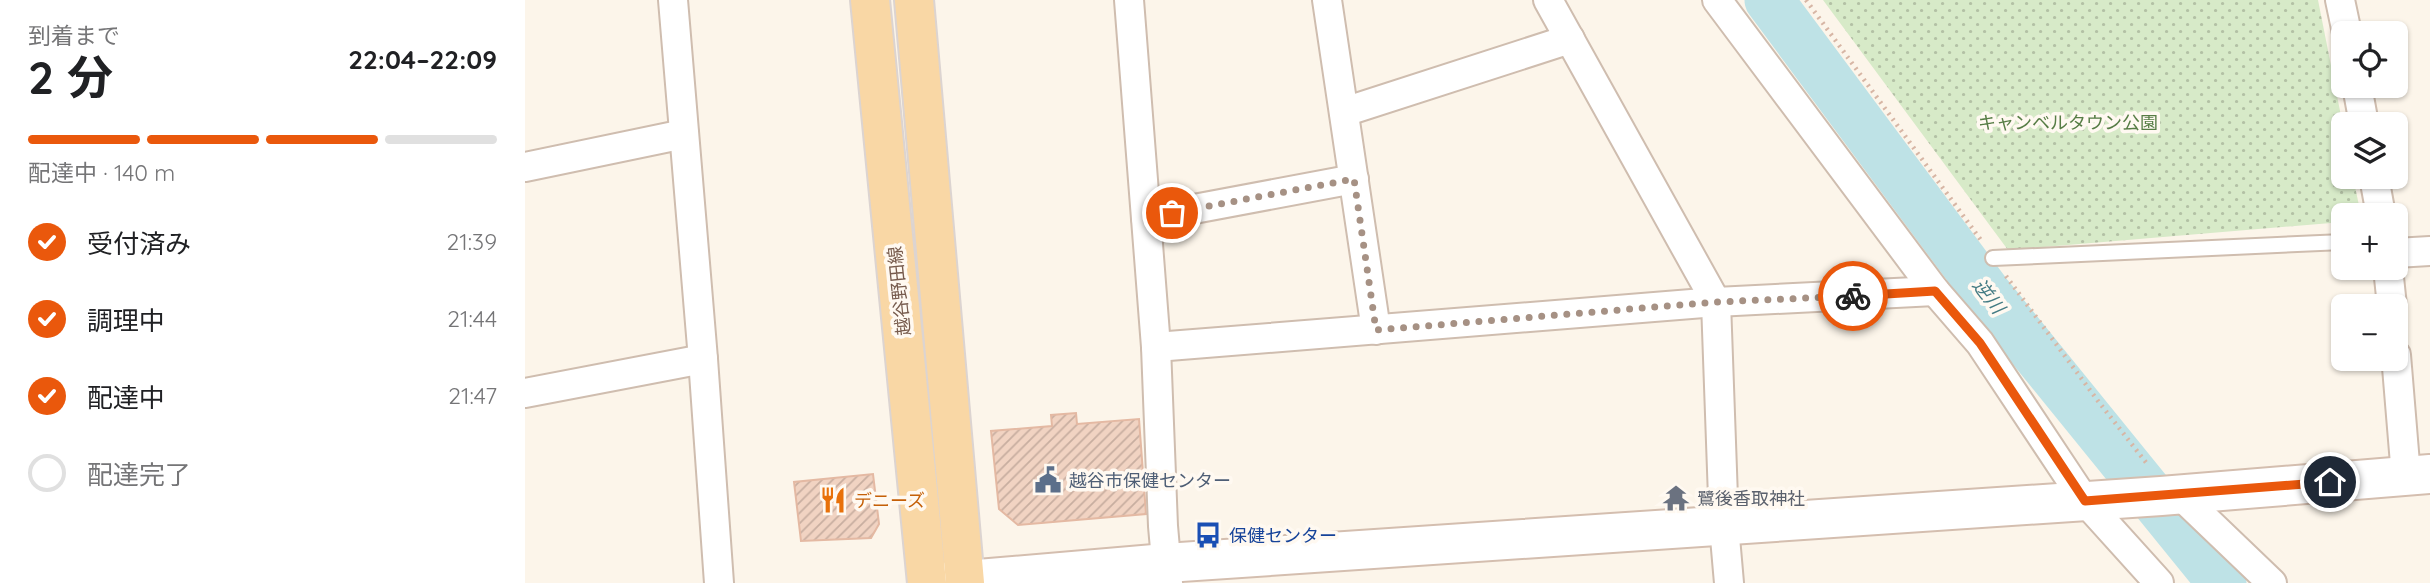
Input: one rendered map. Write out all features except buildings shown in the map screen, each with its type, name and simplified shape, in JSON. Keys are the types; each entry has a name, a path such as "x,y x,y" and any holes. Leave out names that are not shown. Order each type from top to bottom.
{"main road":[{"name":"越谷野田線","path":"870,0 926,583"},
{"path":"914,0 965,582"}],"street":[{"path":"673,0 719,583"},
{"path":"1129,0 1156,347 1167,573"},
{"path":"1327,0 1376,330"},
{"path":"1548,0 1716,302 1724,526 1729,583"},
{"path":"1717,0 1935,291 1980,343 2090,501 2159,583"},
{"path":"2340,0 2344,21"},
{"path":"1343,112 1570,39"},
{"path":"525,167 684,134"},
{"path":"1146,218 1354,179"},
{"path":"2408,252 2430,251"},
{"path":"1156,347 1716,302 1935,291"},
{"path":"525,393 703,359"},
{"path":"926,583 1167,573 1724,526 2418,475 2399,371"},
{"path":"2170,495 2272,583"}],"lane":[{"path":"1993,258 2331,243"}],"green space":[{"name":"キャンベルタウン公園","path":"1823,0 2318,0 2331,66 2331,98 2337,98 2340,112 2331,112 2331,189 2356,189 2358,203 2331,203 2331,223 2008,250"}],"waterway":[{"name":"逆川","path":"1769,0 1989,296 2222,583"}],"way so far":[{"path":"1172,213 1354,179 1376,330 1716,302 1853,296"}],"place":[{"name":"越谷市保健センター","path":"1048,480"},
{"name":"鷺後香取神社","path":"1676,498"},
{"name":"デニーズ","path":"833,500"},
{"name":"保健センター","path":"1208,535"}],"route":[{"path":"1853,296 1935,291 1980,343 2085,501 2330,482"}]}
